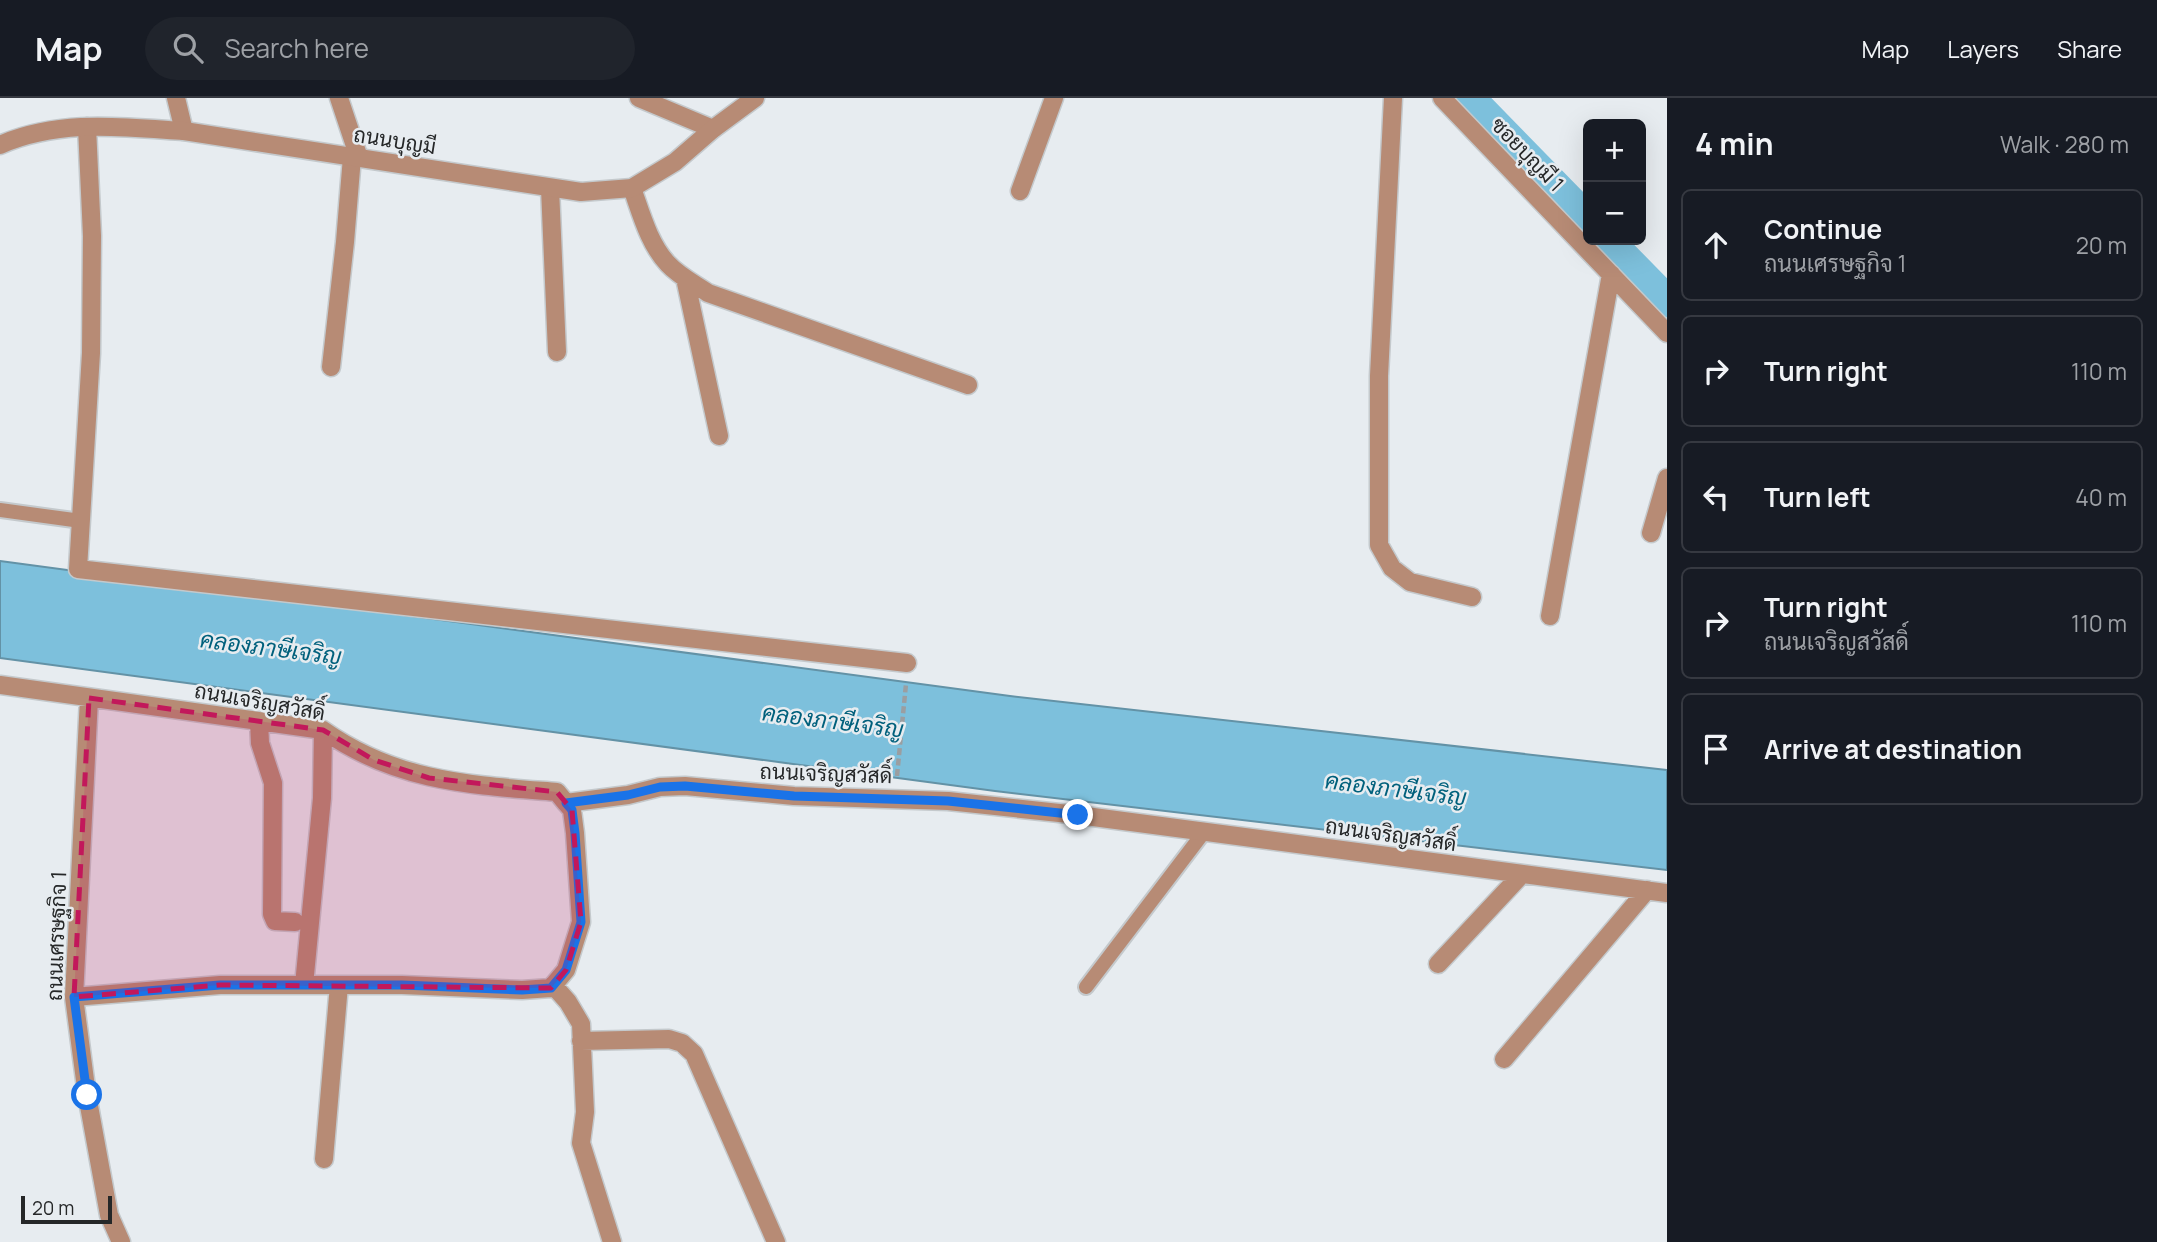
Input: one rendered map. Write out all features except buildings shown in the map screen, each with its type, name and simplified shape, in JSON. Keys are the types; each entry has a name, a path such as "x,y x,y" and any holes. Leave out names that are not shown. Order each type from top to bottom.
{"street":[{"path":"176,98 184,131"},
{"path":"331,367 356,157 340,98"},
{"path":"639,98 713,129"},
{"name":"ถนนบุญมี","path":"0,145 20,136 67,127 184,131 581,192 632,188 675,162 755,98"},
{"path":"1020,191 1054,98"},
{"path":"1393,98 1379,376 1379,545 1392,568 1409,582 1472,597"},
{"name":"ซอยบุญมี 1","path":"1442,98 1667,333"},
{"path":"87,127 92,236 92,353 78,569 907,671"},
{"path":"550,188 557,352"},
{"path":"632,188 651,237 667,263 708,293 968,385"},
{"path":"1550,616 1611,274"},
{"path":"685,278 719,436"},
{"path":"1651,533 1667,478"},
{"name":"ถนนเจริญสวัสดิ์","path":"0,685 323,730 374,760 429,778 557,792 566,803 628,795 660,787 685,786 794,796 948,801 1667,893"},
{"name":"ถนนเศรษฐกิจ 1","path":"89,698 74,997 87,1095 109,1215 121,1242"},
{"path":"259,721 260,743 273,783 272,914 275,921 295,922"},
{"path":"304,985 322,798 323,730"},
{"path":"74,997 220,985 402,985 522,990 551,988 566,970 581,922 575,833 572,810 566,803"},
{"path":"1438,964 1522,874"},
{"path":"1504,1059 1647,890"},
{"path":"324,1159 339,985"},
{"path":"553,985 568,1002 580,1024 584,1112 581,1143 612,1242"},
{"path":"581,1041 669,1039 682,1043 694,1054 776,1242"},
{"name":"ถนนเศรษฐกิจ 1","path":"109,1215 128,1242"}],"lane":[{"path":"0,510 81,521"},
{"path":"1086,988 1204,832"}],"path":[{"path":"896,784 907,671"}],"highlighted area":[{"path":"89,698 323,730 374,760 429,778 557,792 572,810 581,922 566,970 551,988 220,985 74,997"}],"water":[{"name":"คลองภาษีเจริญ","path":"0,561 1010,696 1667,770 1667,870 995,791 0,658"}],"waterway":[{"path":"1469,98 1583,215"},
{"path":"1612,245 1667,301"}],"route":[{"path":"87,1095 74,997 220,985 402,985 522,990 551,988 566,970 581,922 575,833 572,810 566,803 628,795 660,787 685,786 794,796 948,801 1078,815"}]}
